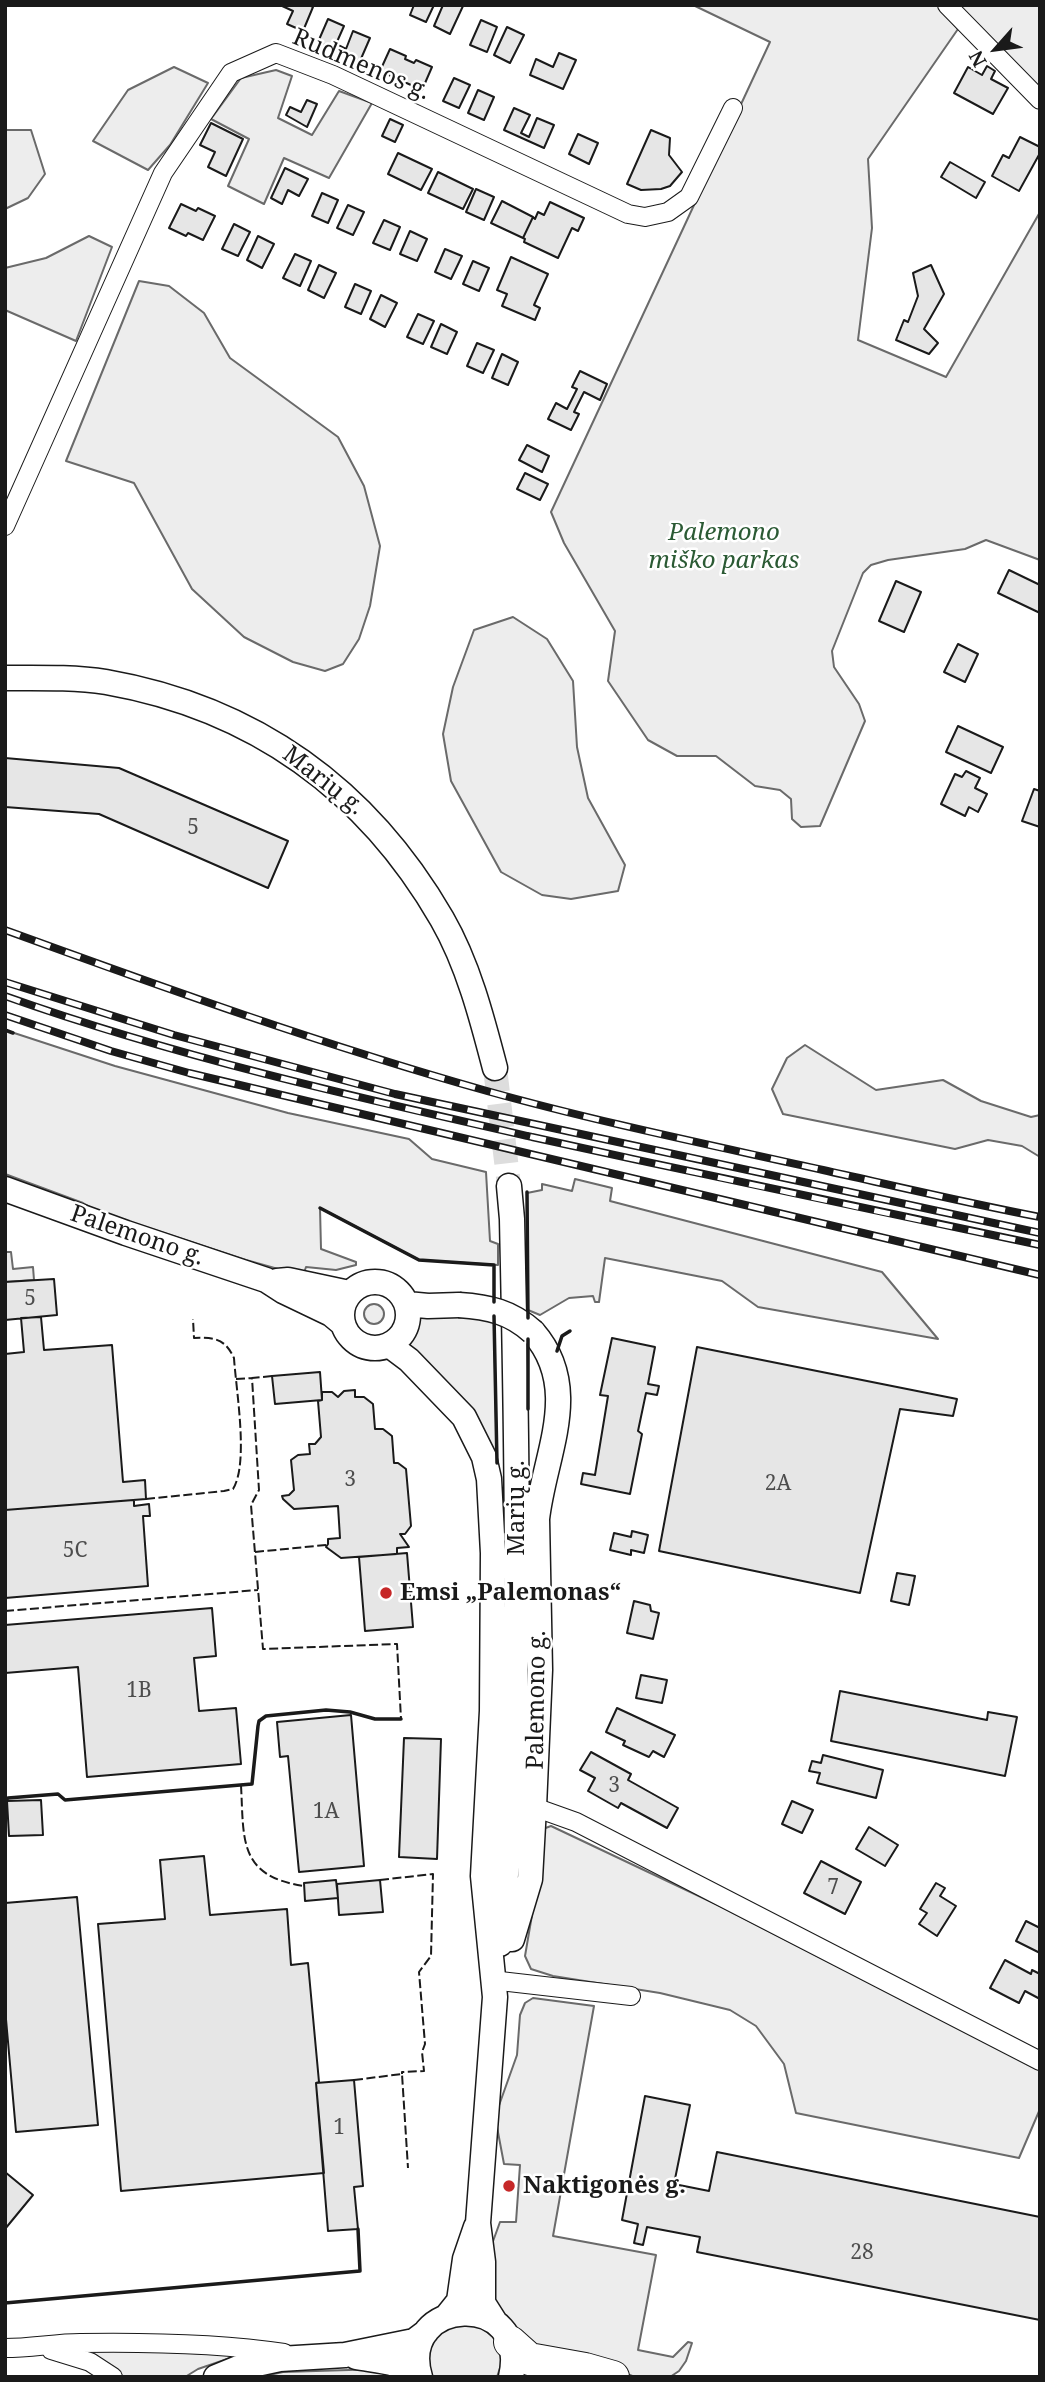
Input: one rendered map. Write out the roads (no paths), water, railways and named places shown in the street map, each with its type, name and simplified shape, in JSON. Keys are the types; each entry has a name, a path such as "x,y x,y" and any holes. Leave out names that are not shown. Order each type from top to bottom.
{"highway":[{"path":"503,2332 528,2359 613,2377"}],"street":[{"path":"947,5 1040,100"},
{"name":"Rudmenos g.","path":"5,525 163,173 231,73 276,53 332,75 628,214 645,217 668,212 689,197 733,108"},
{"name":"Marių g.","path":"5,678 103,682 152,692 208,710 254,732 316,771 369,817 410,869 443,920 481,1015 495,1069"},
{"name":"Marių g.","path":"498,1989 512,1769 517,1613 517,1466 509,1186"},
{"name":"Palemono g.","path":"5,1189 269,1282 331,1314 356,1342 366,1347 389,1345 409,1360 464,1417 484,1457 489,1479 493,1553 492,1711 483,1876 498,1989"},
{"name":"Palemono g.","path":"269,1282 288,1280 349,1293"},
{"path":"342,1324 343,1303 349,1293 358,1286 369,1282 392,1286 407,1304 408,1316 406,1328 399,1338 389,1345"},
{"name":"Palemono g.","path":"407,1304 485,1307 520,1320 533,1332 552,1359 559,1382 559,1410 537,1519 540,1670 530,1879 498,1989 478,2223 483,2262 483,2302 503,2332 514,2361 511,2377"},
{"path":"534,1808 588,1828 1040,2061"},
{"path":"498,1989 631,1996"},
{"name":"Palemono g.","path":"447,2316 459,2301 465,2259 478,2223"},
{"path":"216,2377 259,2363 301,2356 345,2355 414,2342 447,2316 472,2312 484,2316 503,2332"},
{"path":"419,2377 417,2355 426,2332"},
{"path":"5,2348 40,2348 78,2343 242,2347 301,2356"},
{"path":"40,2348 90,2362 113,2377"},
{"path":"345,2355 396,2364 410,2369 419,2377"}],"tunnel":[{"path":"495,1068 509,1186"}],"railway":[{"path":"5,930 305,1035 487,1091 655,1133 1040,1217"},
{"path":"5,982 174,1035 395,1094 1040,1233"},
{"path":"5,996 135,1038 333,1091 595,1151 1040,1245"},
{"path":"5,1015 111,1051 189,1073 1040,1275"}],"place":[{"name":"Emsi „Palemonas“","path":"386,1593"},
{"name":"Naktigonės g.","path":"509,2186"}],"park label":[{"name":"Palemono miško parkas","path":"724,547"}]}
